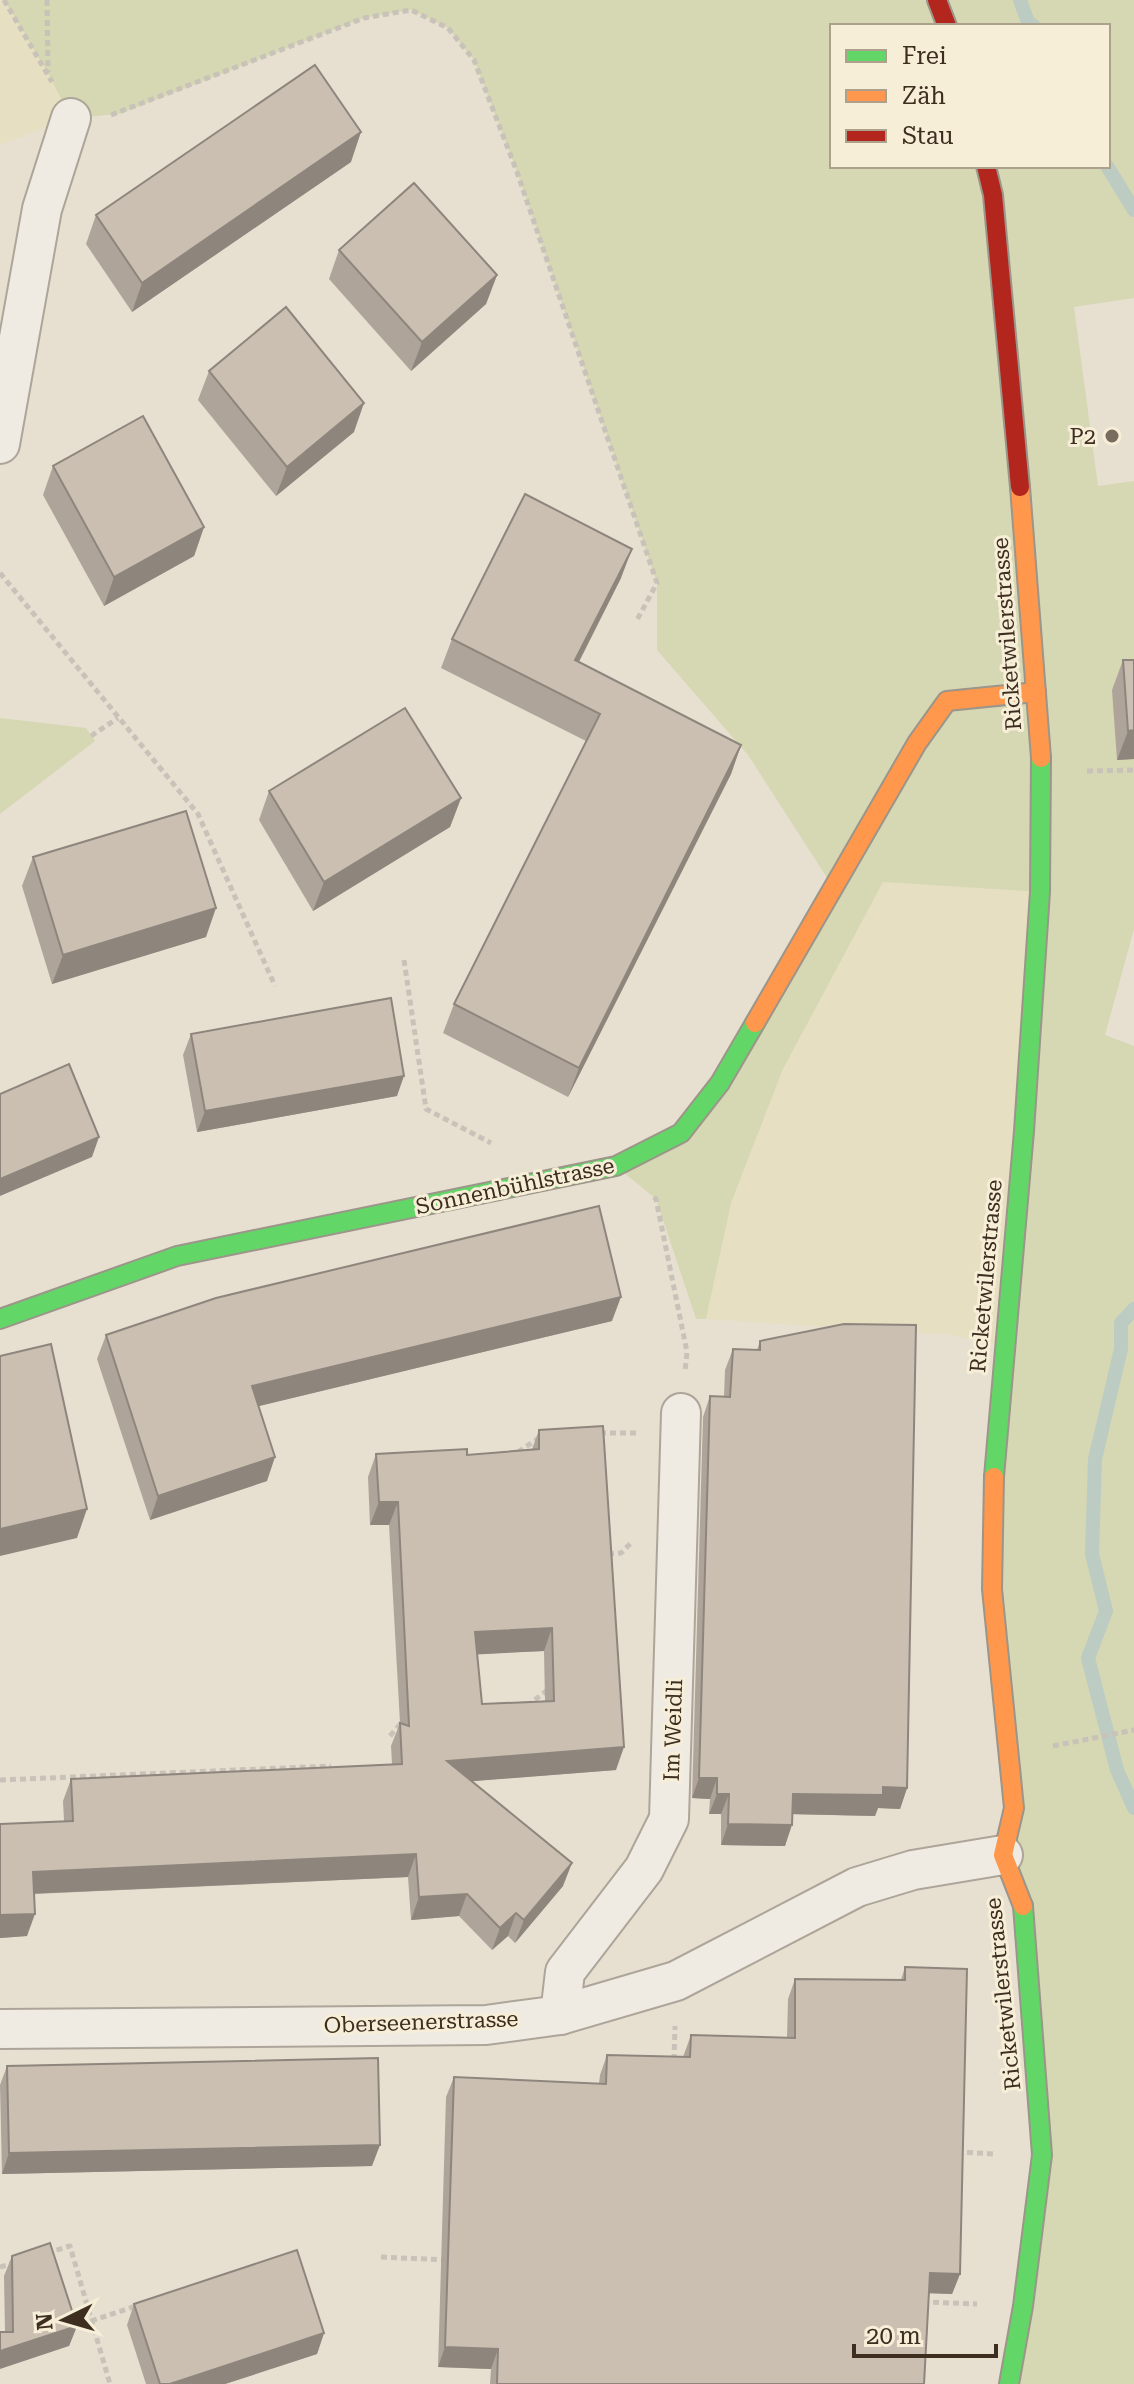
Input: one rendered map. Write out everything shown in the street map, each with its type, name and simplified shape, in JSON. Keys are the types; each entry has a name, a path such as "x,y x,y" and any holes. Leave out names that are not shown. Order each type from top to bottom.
{"street":[{"path":"937,0 946,24"},
{"path":"0,444 42,209 71,118"},
{"name":"Ricketwilerstrasse","path":"986,168 993,195 1013,389 1042,772 1040,892 1024,1131 994,1472 992,1589 1014,1808 1003,1855 1022,1899 1042,2155 1023,2306 1009,2384"},
{"name":"Sonnenbühlstrasse","path":"0,1319 177,1256 616,1166 681,1133 720,1083 910,756 947,701 1036,692"},
{"name":"Im Weidli","path":"560,2015 565,1972 644,1869 669,1819 681,1422"},
{"name":"Oberseenerstrasse","path":"0,2029 486,2025 560,2015 676,1981 857,1887 913,1870 1003,1855"}],"path":[{"path":"4,0 71,118 119,114 364,18 411,10 448,28 474,60 512,158 657,583 637,620"},
{"path":"47,0 48,73"},
{"path":"0,573 198,814 275,986"},
{"path":"91,736 118,718"},
{"path":"404,960 426,1109 492,1144"},
{"path":"591,1433 681,1422 687,1352 656,1199 616,1166"},
{"path":"506,1453 522,1452 546,1433"},
{"path":"606,1554 621,1553 662,1511 679,1511"},
{"path":"526,1707 548,1688 562,1687"},
{"path":"390,1736 405,1719"},
{"path":"1082,1740 1134,1730"},
{"path":"0,1780 331,1766"},
{"path":"674,2065 676,1981"},
{"path":"949,2151 1042,2155"},
{"path":"42,2254 70,2246 110,2384"},
{"path":"381,2257 458,2261"},
{"path":"0,2267 28,2258"},
{"path":"916,2301 978,2304"},
{"path":"91,2321 148,2303"}],"shaded area":[{"path":"0,0 4,0 48,73 71,118 0,145"},
{"path":"883,881 1040,892 1003,1346 951,1335 706,1319 731,1203 783,1069"}],"green space":[{"path":"4,0 1134,0 1134,298 1074,307 1098,486 1134,481 1134,929 1105,1035 1134,1046 1134,2384 1009,2384 1042,2155 992,1589 1040,892 883,882 783,1069 731,1203 706,1319 696,1319 656,1199 616,1166 681,1133 833,887 748,755 657,650 657,583 517,172 474,60 448,28 411,10 364,18 119,114 71,118"},
{"path":"0,718 86,728 95,741 0,814"}],"building":[{"path":"315,65 361,132 142,283 96,215"},
{"path":"414,183 497,275 422,342 339,250"},
{"path":"286,307 364,403 287,467 209,371"},
{"path":"143,416 204,527 114,577 53,466"},
{"path":"525,494 632,549 575,660 741,745 579,1068 454,1004 600,714 452,639"},
{"path":"1123,660 1134,660 1134,730 1128,731"},
{"path":"405,708 461,798 324,882 269,791"},
{"path":"186,811 216,908 63,955 33,857"},
{"path":"391,998 404,1076 205,1111 191,1034"},
{"path":"69,1064 99,1137 0,1179 0,1094"},
{"path":"599,1206 621,1297 252,1386 275,1457 158,1496 106,1335 216,1298"},
{"path":"844,1324 916,1325 907,1788 883,1787 883,1795 793,1794 792,1825 728,1824 729,1794 717,1794 717,1778 699,1778 710,1396 730,1397 733,1349 760,1350 760,1341"},
{"path":"51,1344 87,1509 0,1529 0,1356"},
{"path":"603,1426 624,1747 447,1761 572,1863 524,1920 516,1913 500,1928 467,1894 419,1897 416,1854 33,1872 35,1914 0,1915 0,1824 73,1821 71,1779 402,1764 400,1723 409,1726 398,1502 379,1502 376,1454 467,1449 467,1455 539,1449 539,1430","holes":["552,1628 554,1701 482,1704 475,1632"]},
{"path":"905,1967 967,1969 960,2274 930,2273 924,2384 497,2384 498,2349 445,2347 454,2077 606,2084 607,2055 690,2057 691,2035 795,2038 795,1979 905,1980"},
{"path":"378,2058 380,2145 9,2153 7,2066"},
{"path":"50,2243 77,2326 0,2351 0,2332 13,2332 12,2256"},
{"path":"297,2250 324,2333 170,2384 160,2384 134,2304"}],"waterway":[{"path":"1020,0 1031,24"},
{"path":"1108,168 1134,210"},
{"path":"1134,1309 1121,1323 1121,1349 1095,1459 1092,1554 1106,1611 1088,1658 1117,1770 1134,1808"}],"traffic: fast":[{"path":"994,1477 1024,1131 1040,892 1041,758"},
{"path":"0,1319 177,1256 616,1166 681,1133 720,1083 755,1023"},
{"path":"1009,2384 1023,2306 1042,2155 1023,1906"}],"traffic: slow":[{"path":"1020,487 1041,758"},
{"path":"755,1023 917,743 947,701 1036,692"},
{"path":"994,1477 992,1589 1014,1808 1003,1855 1023,1906"}],"traffic: jam":[{"path":"937,0 946,24"},
{"path":"986,168 993,195 1020,487"}],"place":[{"name":"P2","path":"1112,436"}]}
